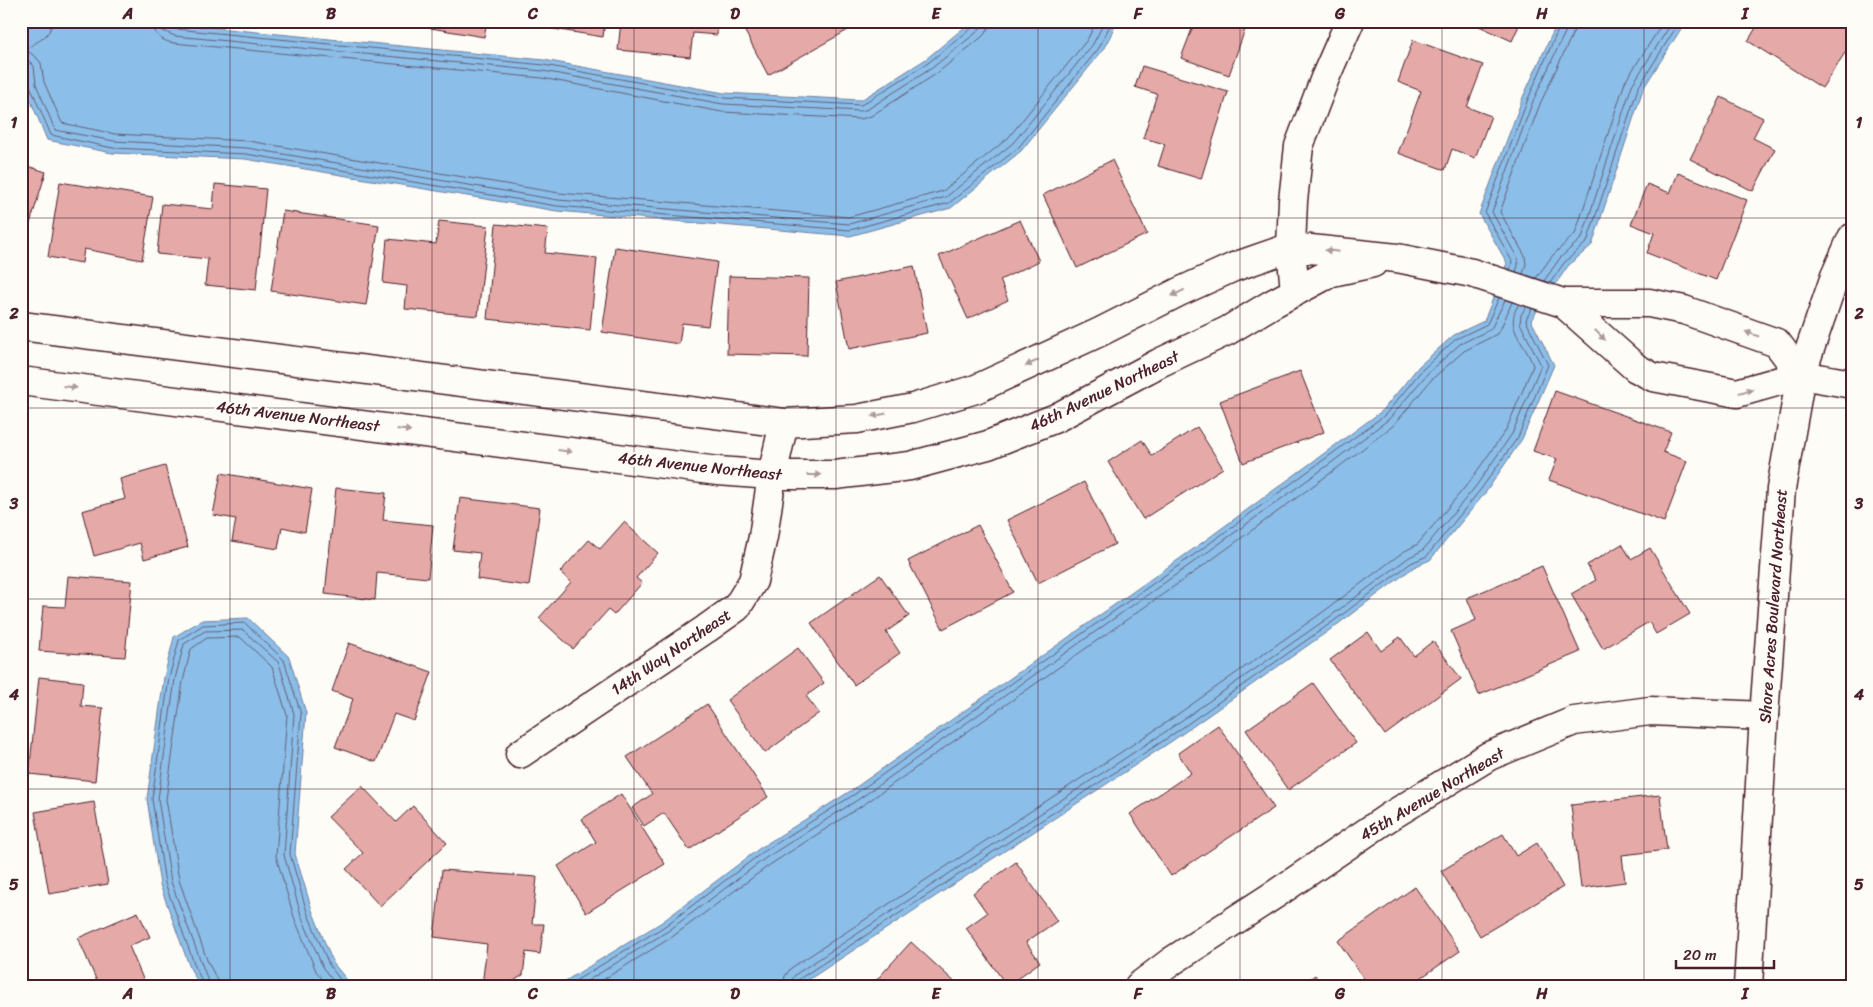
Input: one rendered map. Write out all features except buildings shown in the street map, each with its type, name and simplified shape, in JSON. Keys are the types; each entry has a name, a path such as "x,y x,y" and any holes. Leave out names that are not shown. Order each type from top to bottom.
{"street":[{"path":"1296,292 1291,247 1293,201 1299,146 1325,78 1350,21"},
{"name":"Shore Acres Boulevard Northeast","path":"1748,986 1764,716 1781,489 1801,375 1835,276 1852,238"},
{"name":"46th Avenue Northeast","path":"21,326 784,423 858,419 913,408 976,389 1100,332 1179,292 1234,268 1291,247 1397,258 1472,273 1563,303 1649,303 1684,310 1777,343 1801,375 1737,393 1653,377 1636,368 1563,303"},
{"name":"46th Avenue Northeast","path":"21,381 718,471 772,475 835,475 910,466 988,446 1056,418 1159,363 1228,331 1272,304 1332,272 1397,258"},
{"path":"1801,375 1852,384"},
{"name":"14th Way Northeast","path":"520,754 737,607 753,581 763,537 772,475 784,423"},
{"name":"45th Avenue Northeast","path":"1139,986 1172,961 1278,893 1389,817 1490,756 1574,722 1650,711 1764,716"}],"water":[{"path":"36,21 158,21 544,60 724,93 861,100 926,59 972,21 1118,21 1103,50 1021,151 951,208 850,236 557,211 245,159 112,153 47,140 25,87 21,31"},
{"path":"1558,21 1686,21 1643,89 1592,245 1568,266 1531,320 1554,365 1522,439 1486,492 1430,560 1414,567 1334,627 1172,741 799,986 557,986 662,922 760,848 852,790 1192,550 1382,411 1419,366 1454,335 1484,321 1507,263 1479,214 1523,97"},
{"path":"248,618 289,657 306,713 295,854 312,910 333,963 352,986 200,986 190,968 160,885 147,799 164,677 174,637 202,620"}]}
